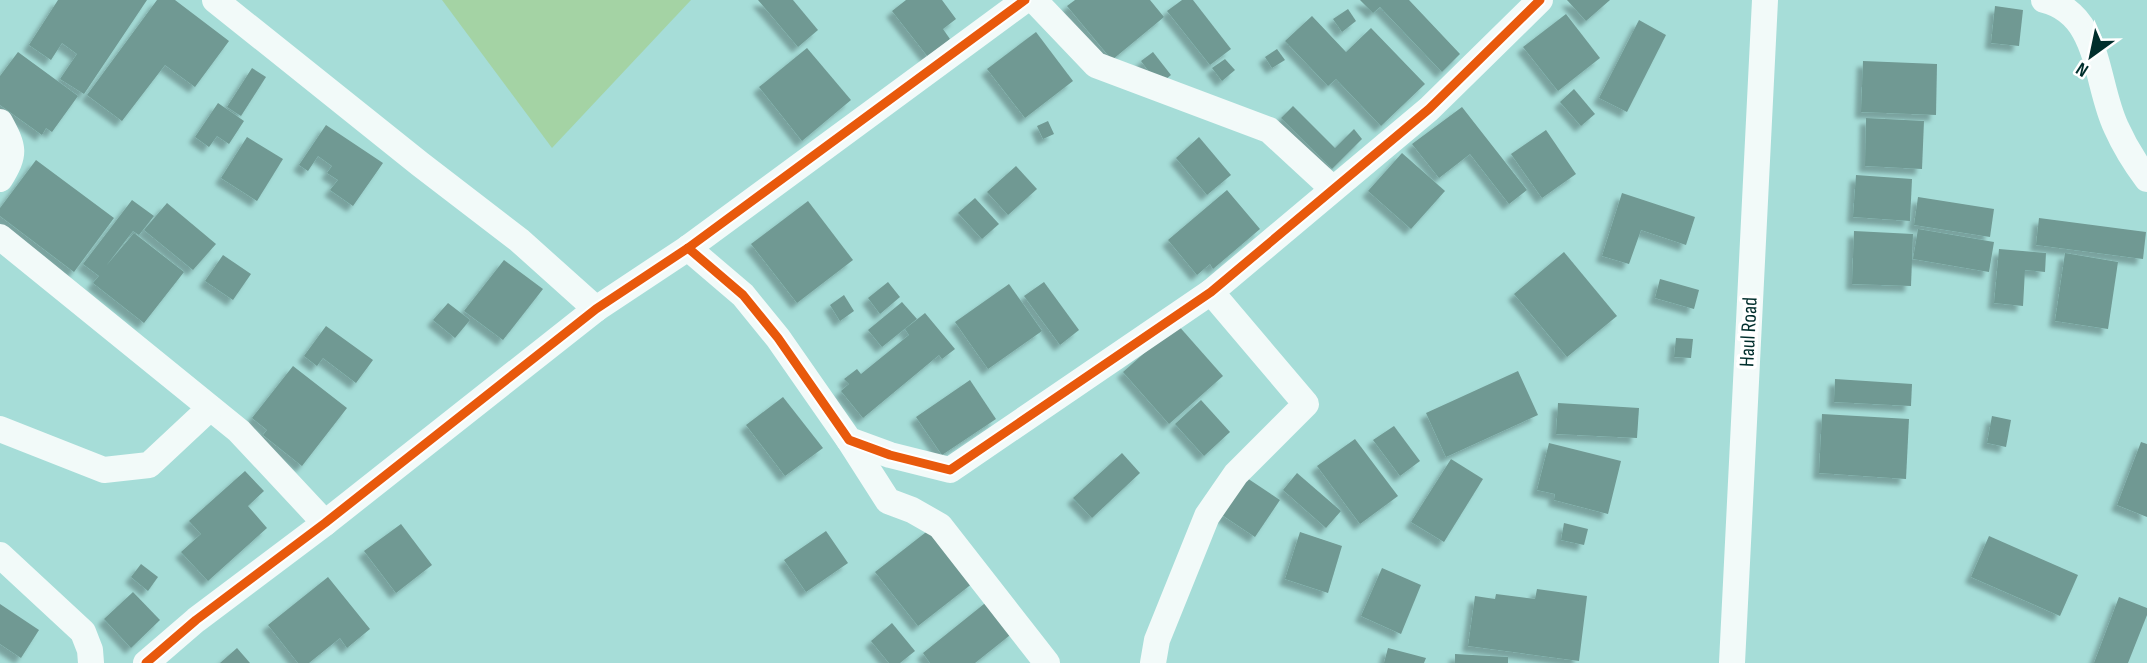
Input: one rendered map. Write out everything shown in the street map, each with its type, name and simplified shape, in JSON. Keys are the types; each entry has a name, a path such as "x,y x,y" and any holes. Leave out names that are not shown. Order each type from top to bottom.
{"street":[{"path":"215,0 519,240 596,309"},
{"path":"146,663 196,620 325,523 596,309 688,248 1025,0"},
{"path":"1034,0 1096,65 1269,130 1333,189"},
{"path":"849,440 890,455 950,470 1211,292 1429,109 1540,0"},
{"name":"Haul Road","path":"1732,663 1765,0"},
{"path":"2044,0 2053,2 2074,15 2089,37 2115,125 2147,178"},
{"path":"0,122 12,144 10,163 0,179"},
{"path":"0,237 239,431 325,523"},
{"path":"688,248 743,295 778,338 888,501 912,510 940,526 1047,663"},
{"path":"1153,663 1157,640 1207,516 1236,474 1306,404 1211,292"},
{"path":"0,429 104,470 149,466 211,408"},
{"path":"0,555 83,632 90,650 91,663"}],"green space":[{"path":"442,0 691,0 552,148"}],"building":[{"path":"58,0 147,0 84,94 60,79 77,54 62,43 51,60 29,45"},
{"path":"157,0 175,0 229,41 195,87 165,65 122,121 87,95"},
{"path":"758,0 793,0 818,30 798,47"},
{"path":"906,0 942,0 956,19 943,29 950,39 928,57 892,11"},
{"path":"1075,0 1150,0 1164,17 1112,60 1067,6"},
{"path":"1182,0 1193,0 1231,49 1210,65 1167,11"},
{"path":"1360,0 1409,0 1460,54 1442,72 1380,7 1373,13"},
{"path":"1567,0 1610,0 1586,21"},
{"path":"1995,6 2023,10 2019,46 1991,43"},
{"path":"1348,9 1356,21 1342,32 1333,19"},
{"path":"1566,14 1600,58 1558,91 1523,47"},
{"path":"1312,16 1346,52 1371,28 1425,84 1381,126 1336,79 1328,86 1285,41"},
{"path":"1639,20 1666,35 1627,112 1599,98"},
{"path":"1036,32 1073,81 1025,118 987,69"},
{"path":"807,48 851,100 802,141 759,87"},
{"path":"1277,49 1285,60 1272,68 1265,57"},
{"path":"18,52 78,96 52,132 46,128 42,135 0,105 0,76"},
{"path":"1153,52 1171,75 1159,85 1141,61"},
{"path":"1225,59 1235,70 1222,81 1212,68"},
{"path":"1863,61 1937,64 1936,115 1861,112"},
{"path":"252,68 266,77 241,116 227,107"},
{"path":"1574,89 1595,114 1581,126 1560,102"},
{"path":"218,103 244,121 229,144 217,136 209,147 195,137"},
{"path":"1293,106 1335,148 1354,129 1362,139 1332,169 1281,118"},
{"path":"1462,107 1527,190 1509,204 1470,154 1439,178 1412,144"},
{"path":"1866,118 1924,121 1922,169 1865,166"},
{"path":"1048,121 1054,134 1043,139 1037,126"},
{"path":"326,125 383,163 353,206 330,190 338,180 327,173 332,166 318,156 308,171 299,165"},
{"path":"1546,130 1576,174 1542,198 1511,154"},
{"path":"247,137 283,159 257,201 221,178"},
{"path":"1199,137 1231,175 1207,195 1176,158"},
{"path":"1402,153 1445,191 1411,229 1368,191"},
{"path":"36,160 114,218 74,272 0,216 0,208"},
{"path":"1016,166 1037,189 1008,215 987,192"},
{"path":"1856,175 1912,179 1910,221 1853,217"},
{"path":"1227,190 1260,229 1213,269 1210,264 1197,275 1168,240"},
{"path":"1622,193 1695,217 1686,245 1641,230 1629,264 1602,256"},
{"path":"1918,197 1994,209 1990,237 1914,225"},
{"path":"975,198 999,224 982,239 958,213"},
{"path":"132,200 154,216 139,235 133,231 106,266 134,233 184,272 144,323 93,283 99,276 83,264"},
{"path":"808,201 853,260 797,303 751,244"},
{"path":"167,203 216,244 193,270 144,230"},
{"path":"2039,218 2146,232 2143,259 2036,245"},
{"path":"1918,229 1994,242 1989,272 1913,259"},
{"path":"1854,231 1913,234 1911,286 1852,284"},
{"path":"1999,249 2046,253 2045,272 2025,270 2023,306 1994,303"},
{"path":"1564,252 1617,316 1567,357 1514,294"},
{"path":"2065,253 2118,262 2108,329 2055,321"},
{"path":"223,255 251,274 233,300 205,281"},
{"path":"504,260 543,289 503,340 464,311"},
{"path":"1660,279 1699,290 1694,309 1655,298"},
{"path":"888,282 900,297 880,314 868,298"},
{"path":"1044,282 1079,330 1060,345 1024,296"},
{"path":"1009,284 1042,331 988,369 955,322"},
{"path":"844,295 854,311 840,321 830,305"},
{"path":"902,302 917,319 882,347 868,330"},
{"path":"448,303 470,320 455,338 433,320"},
{"path":"925,313 955,349 942,359 939,355 863,418 841,391 849,384 844,379 857,369 861,374 909,335 905,329"},
{"path":"1177,324 1223,376 1169,424 1123,372"},
{"path":"326,326 373,360 356,383 323,358 317,366 304,356"},
{"path":"1676,338 1693,339 1691,358 1674,357"},
{"path":"293,366 347,408 302,466 263,435 267,430 252,418"},
{"path":"1518,371 1538,415 1446,457 1426,413"},
{"path":"1835,379 1912,384 1911,406 1834,402"},
{"path":"970,380 996,419 942,455 916,417"},
{"path":"783,397 823,448 785,476 746,425"},
{"path":"1201,400 1230,432 1204,456 1175,424"},
{"path":"1558,403 1639,408 1637,438 1556,434"},
{"path":"1822,414 1909,419 1906,479 1819,473"},
{"path":"1992,416 2011,420 2006,447 1987,443"},
{"path":"1394,426 1420,461 1400,476 1373,440"},
{"path":"1355,439 1398,496 1360,524 1317,466"},
{"path":"2141,442 2147,444 2147,517 2117,505"},
{"path":"1549,443 1621,461 1608,514 1554,500 1555,494 1537,490"},
{"path":"1122,453 1140,473 1092,518 1073,498"},
{"path":"1451,459 1483,479 1444,542 1411,522"},
{"path":"245,471 264,491 248,506 267,528 208,581 181,552 201,534 189,521"},
{"path":"1297,473 1341,511 1326,528 1283,490"},
{"path":"1247,478 1280,500 1255,537 1222,515"},
{"path":"1564,523 1588,529 1584,545 1561,540"},
{"path":"401,524 432,565 396,593 364,551"},
{"path":"930,529 973,583 918,626 875,572"},
{"path":"826,531 848,563 806,592 784,560"},
{"path":"1300,532 1342,546 1328,593 1285,579"},
{"path":"1989,536 2078,575 2060,616 1971,577"},
{"path":"141,564 158,577 148,591 131,577"},
{"path":"1382,568 1421,585 1401,634 1361,616"},
{"path":"328,577 370,629 347,648 340,638 309,663 298,663 268,625"},
{"path":"1537,589 1587,596 1579,661 1468,646 1475,596 1495,599 1496,594 1535,599"},
{"path":"133,592 160,620 131,648 104,619"},
{"path":"2119,597 2147,608 2147,615 2128,663 2094,663"},
{"path":"989,600 1014,632 975,663 930,663 923,653"},
{"path":"0,604 39,630 21,658 0,644"},
{"path":"892,623 915,651 900,663 889,663 871,641"},
{"path":"237,648 250,663 220,663"},
{"path":"1388,648 1426,658 1424,663 1384,663"},
{"path":"1455,654 1508,657 1508,663 1455,663"}],"cycle path":[{"path":"146,663 196,620 325,523 596,309 688,248 1025,0"},
{"path":"688,248 743,295 778,338 849,440 890,455 950,470 1211,292 1429,109 1540,0"}]}
